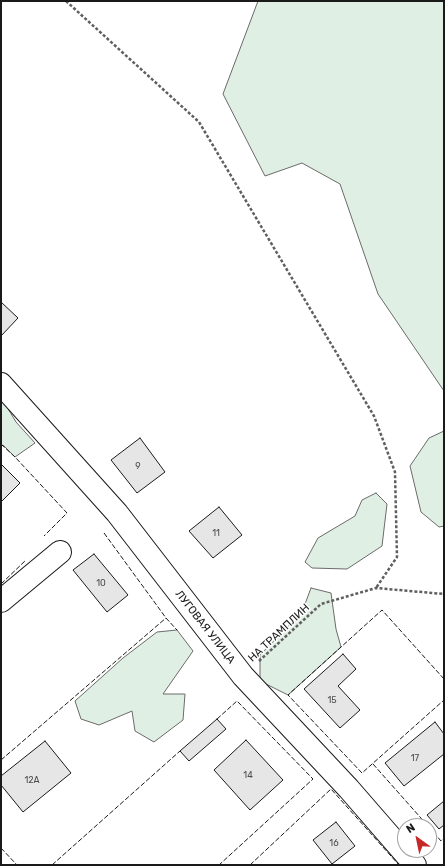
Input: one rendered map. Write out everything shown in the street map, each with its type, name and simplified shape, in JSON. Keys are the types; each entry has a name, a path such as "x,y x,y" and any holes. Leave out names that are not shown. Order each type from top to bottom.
{"street":[{"name":"ЛУГОВАЯ УЛИЦА","path":"1,384 117,513 243,676 349,789 415,865"},
{"path":"1,601 60,552"}],"path":[{"path":"66,1 199,122 374,416 395,472 397,557 376,588"},
{"name":"НА ТРАМПЛИН","path":"243,676 321,604 376,588 444,594"}],"green space":[{"path":"258,1 444,1 444,391 378,294 340,184 302,163 265,176 223,94"},
{"path":"1,397 16,422 35,443 15,457 3,445 1,446"},
{"path":"444,431 444,526 439,527 421,512 410,466 429,438"},
{"path":"376,493 387,504 382,546 347,569 312,568 305,562 318,538 355,516 362,500"},
{"path":"311,588 331,593 336,629 341,647 288,695 260,681 260,655 302,612"},
{"path":"177,630 193,651 163,694 185,694 183,720 154,742 135,731 132,711 99,725 81,719 75,701 123,658 157,632"}],"building":[{"path":"1,302 18,318 1,336"},
{"path":"140,438 165,472 137,493 111,460"},
{"path":"1,464 20,483 1,502"},
{"path":"219,507 242,535 213,558 189,531"},
{"path":"94,554 128,595 107,612 73,570"},
{"path":"343,654 356,669 338,686 360,710 340,728 304,689"},
{"path":"217,719 226,729 189,761 180,751"},
{"path":"435,722 444,734 444,754 404,786 385,763"},
{"path":"246,740 283,780 250,810 214,770"},
{"path":"45,741 71,773 23,812 1,785 1,776"},
{"path":"444,801 444,825 439,829 437,827 437,818 430,818 427,815"},
{"path":"336,822 355,846 332,864 313,840"}],"fence":[{"path":"1,446 2,445 15,457 67,513 44,536"},
{"path":"104,533 166,618 177,630"},
{"path":"1,584 26,560"},
{"path":"444,679 382,610 288,695 362,773 444,700"},
{"path":"1,760 166,618"},
{"path":"217,719 237,701 313,779 219,865"},
{"path":"52,865 180,751"},
{"path":"373,764 421,818"},
{"path":"250,865 331,789 399,865"},
{"path":"437,836 441,841 444,838"},
{"path":"1,848 17,865"}]}
